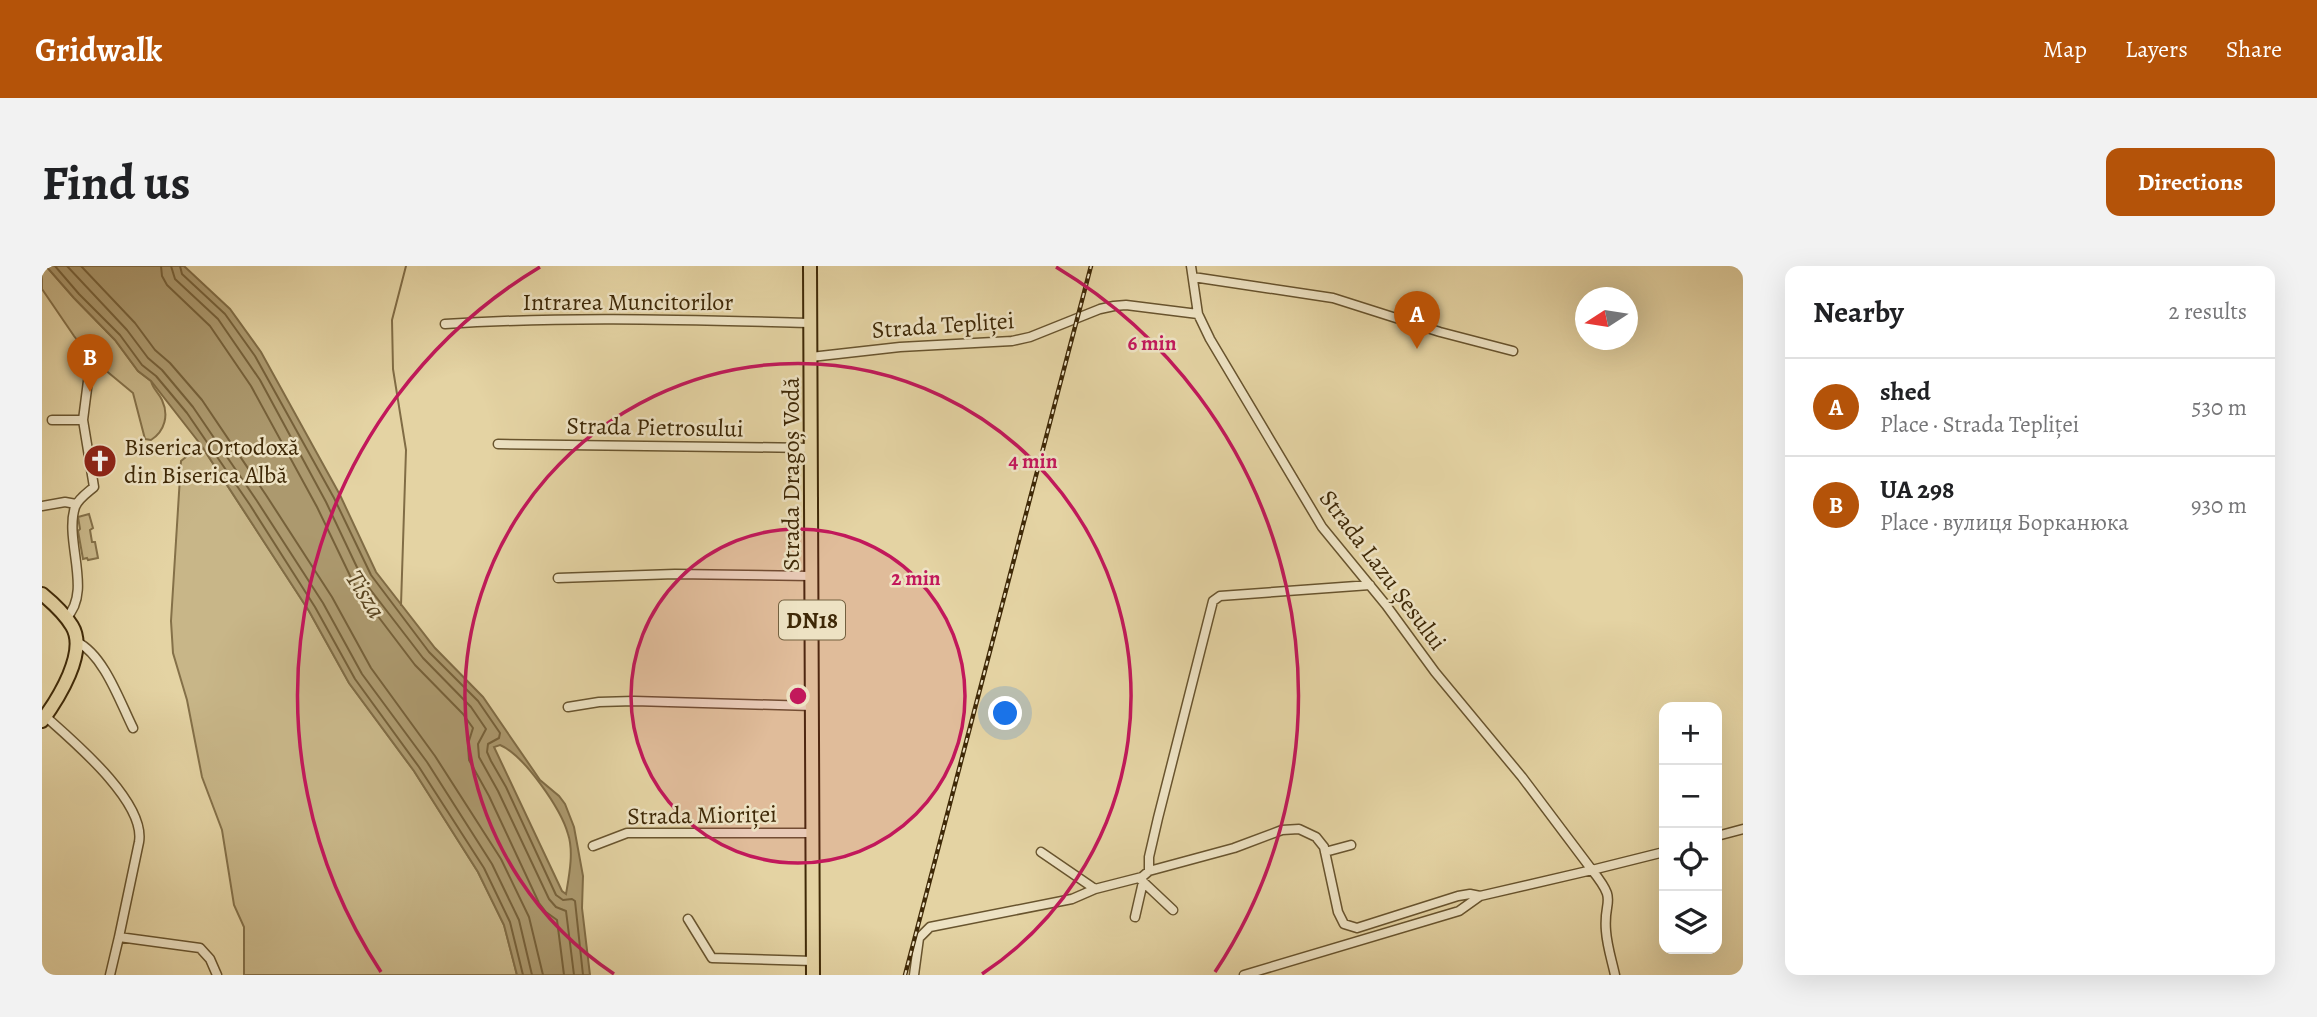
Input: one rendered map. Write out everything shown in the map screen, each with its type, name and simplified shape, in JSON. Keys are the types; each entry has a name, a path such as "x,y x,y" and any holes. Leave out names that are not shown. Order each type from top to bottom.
{"main road":[{"name":"Strada Dragoș Vodă","path":"810,266 813,975"},
{"path":"42,594 72,626 77,642 73,664 44,719"}],"street":[{"name":"Strada Lazu Șesului","path":"1191,266 1198,314 1225,367 1322,527 1370,584 1435,672 1555,818 1602,883 1610,900 1605,931 1615,975"},
{"path":"1193,276 1332,298 1440,332 1513,351"},
{"name":"Strada Tepliței","path":"811,357 900,347 1012,341 1030,337 1100,309 1126,305 1198,314"},
{"name":"Intrarea Muncitorilor","path":"445,324 522,319 810,323"},
{"path":"66,618 75,609 77,597 73,533 76,505 94,487 83,420 88,381"},
{"path":"52,420 83,420"},
{"name":"Strada Pietrosului","path":"498,444 811,448"},
{"path":"42,506 65,502 76,505"},
{"path":"558,578 675,574 812,576"},
{"path":"1149,871 1149,857 1158,818 1213,601 1220,596 1370,584"},
{"path":"77,642 87,647 99,662 133,728"},
{"path":"568,707 599,702 635,701 812,706"},
{"path":"44,719 96,762 138,821 141,833 110,975"},
{"path":"1135,917 1141,880 1149,871 1234,848 1289,828 1307,831 1316,837 1325,852 1338,912 1344,924 1350,927 1357,928 1458,896 1471,894 1480,897"},
{"path":"1722,835 1743,829"},
{"name":"Strada Mioriței","path":"593,846 627,833 813,833"},
{"path":"1325,852 1351,845"},
{"path":"1041,852 1095,889"},
{"path":"1244,975 1459,911 1480,897 1659,853"},
{"path":"914,975 919,939 930,927 1055,903 1095,889 1141,880"},
{"path":"1141,880 1173,910"},
{"path":"688,919 712,958 813,961"},
{"path":"119,937 200,948 210,959 217,975"}],"shaded area":[{"path":"42,266 46,266 115,340 138,371 151,381 162,400 165,417 160,432 151,440 145,439 133,393 92,359 42,289"},
{"path":"201,445 309,611 349,683 414,771 478,872 504,925 517,975 244,975 244,927 234,905 222,830 202,777 187,700 173,653 171,621 181,461"},
{"path":"89,514 93,528 90,530 92,542 95,542 98,558 88,560 83,559 78,517"}],"water":[{"name":"Tisza","path":"46,266 184,266 230,309 261,352 340,495 376,572 435,648 483,697 540,780 565,804 574,827 583,876 582,908 590,975 517,975 504,925 478,872 414,771 349,683 309,611 201,445 151,381 138,371 115,340","holes":["500,745 510,751 550,797 564,823 571,848 566,894 562,891 494,747"]}],"waterway":[{"name":"Tisza","path":"401,605 406,450 393,369 392,320 406,266"}],"railway":[{"path":"905,975 1091,266"}],"place":[{"name":"shed","path":"1417,349"},
{"name":"UA 298","path":"90,392"},
{"name":"Biserica Ortodoxă din Biserica Albă","path":"100,461"}]}
